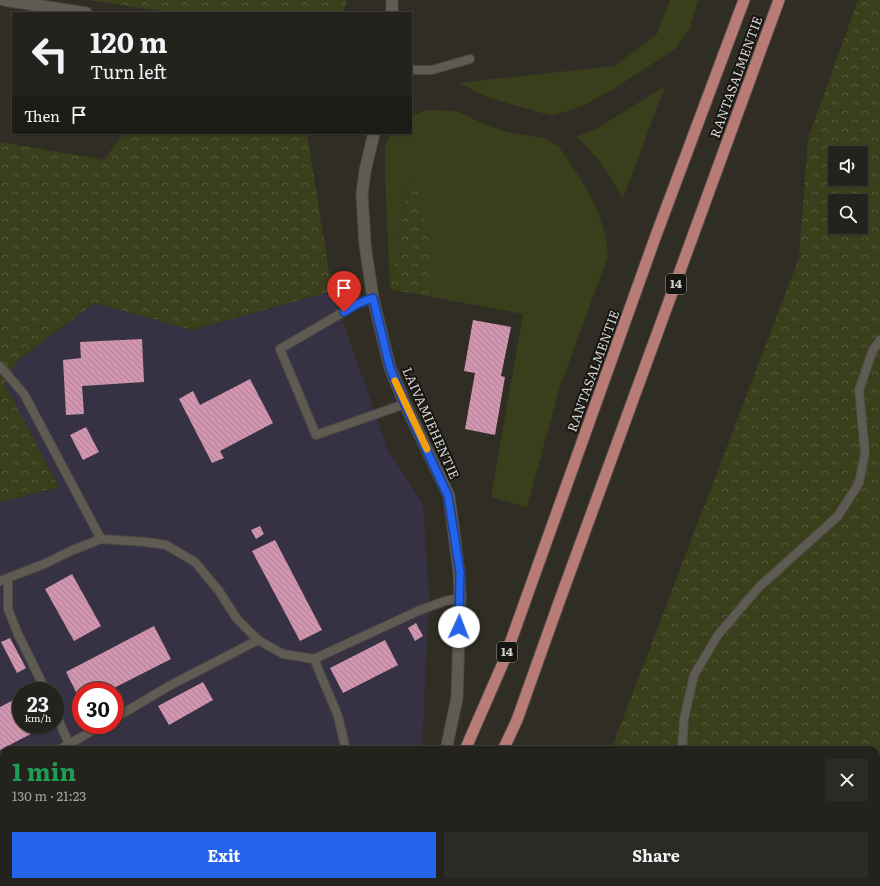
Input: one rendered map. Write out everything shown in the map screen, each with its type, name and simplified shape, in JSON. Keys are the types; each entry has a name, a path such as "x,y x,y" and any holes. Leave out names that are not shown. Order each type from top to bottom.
{"highway":[{"name":"RANTASALMENTIE","path":"467,746 503,663 655,238 744,0"},
{"name":"RANTASALMENTIE","path":"505,746 517,720 779,0"}],"street":[{"path":"4,0 80,12"},
{"path":"392,0 392,12"},
{"name":"LAIVAMIEHENTIE","path":"374,134 365,171 362,194 365,246 373,298 390,368 448,496 460,572 457,698 447,746"}],"lane":[{"path":"412,70 432,70 470,59"},
{"path":"373,298 357,304 280,349 316,435 405,404"},
{"path":"682,746 684,719 694,675 718,635 759,587 838,516 859,483 865,453 859,390 873,350 880,340"},
{"path":"0,366 24,394 101,539"},
{"path":"42,682 18,634 8,609 4,580 101,539 166,545 195,562 219,591 237,619 258,640 283,654 314,659 418,611 445,601 460,598"},
{"path":"124,713 175,683 258,640"},
{"path":"314,659 338,716 345,746"},
{"path":"64,733 69,744"},
{"path":"66,746 86,734"}],"shaded area":[{"path":"332,291 388,450 423,504 429,596 422,746 0,746 0,502 59,487 4,383 19,359 96,303 192,330"}],"green space":[{"path":"88,0 346,0 343,12 167,12"},
{"path":"670,0 698,0 690,28 675,49 615,88 585,105 552,116 490,98 458,83 615,66 657,34"},
{"path":"858,0 880,0 880,746 613,746 799,258 808,139"},
{"path":"665,86 623,198 601,163 577,136 595,130"},
{"path":"427,110 457,111 484,124 507,132 544,138 559,147 577,173 596,206 606,237 608,256 560,387 527,507 491,497 523,314 432,297 432,256 417,181 409,180 390,289 385,146 391,134 412,134 412,116"},
{"path":"123,134 307,134 332,291 192,330 95,303 19,359 4,383 59,487 0,502 0,142 104,160"},
{"path":"409,180 418,181 432,256 432,297 390,289"}],"building":[{"path":"473,320 511,327 501,376 505,377 495,435 465,429 475,373 464,371"},
{"path":"142,339 144,382 82,386 84,414 66,415 63,360 81,358 80,342"},
{"path":"250,379 273,423 220,451 224,458 212,463 179,399 193,391 200,405"},
{"path":"86,427 99,452 83,460 70,435"},
{"path":"260,526 264,534 256,539 251,530"},
{"path":"275,540 322,630 300,641 252,551"},
{"path":"72,574 101,626 74,641 45,589"},
{"path":"416,623 423,636 415,641 408,628"},
{"path":"154,626 171,659 124,683 72,682 72,684 66,672"},
{"path":"10,638 26,668 17,673 1,642"},
{"path":"385,640 398,665 343,693 330,668"},
{"path":"203,682 213,700 169,725 158,706"},
{"path":"12,701 12,734 31,734 8,746 0,746 0,707"}],"slow traffic":[{"path":"395,381 427,449"}],"route":[{"path":"344,312 357,304 373,298 390,368 448,496 460,572 459,627"}]}
